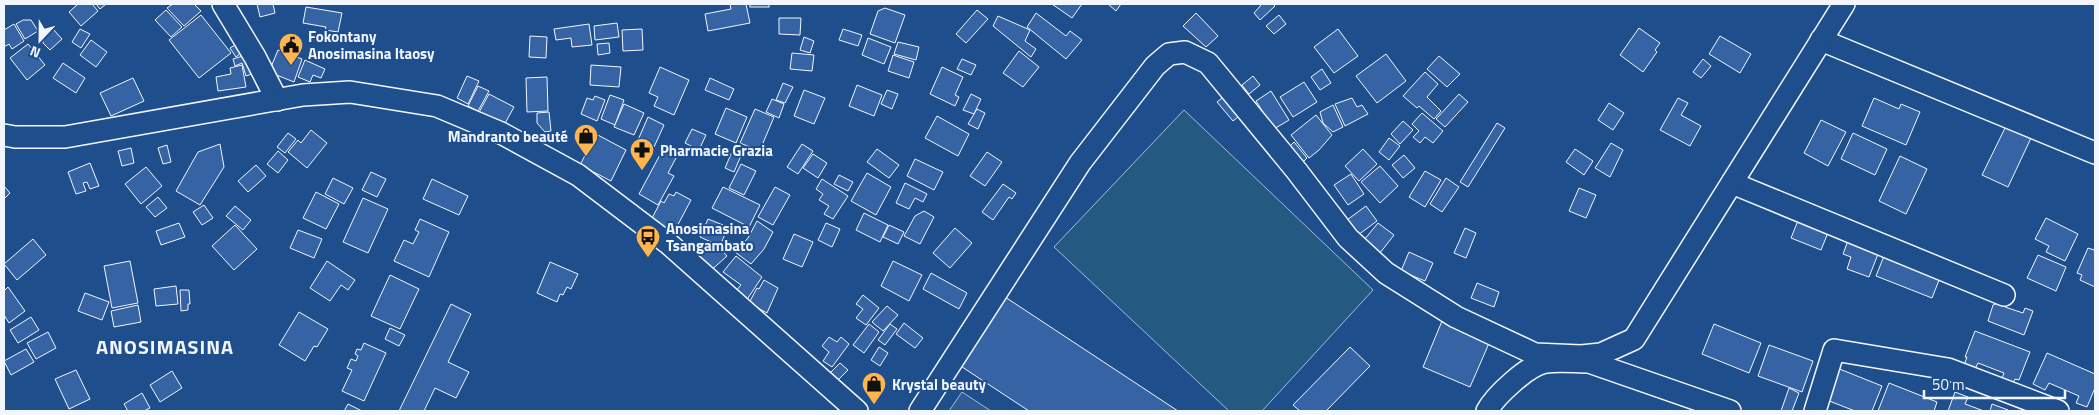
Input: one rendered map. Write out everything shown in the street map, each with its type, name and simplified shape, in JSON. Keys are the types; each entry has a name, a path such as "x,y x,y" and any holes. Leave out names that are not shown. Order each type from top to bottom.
{"street":[{"path":"223,4 255,57 277,100"},
{"path":"920,411 1080,163 1155,66 1170,54 1185,52 1208,63 1296,170 1348,238 1386,273 1456,317 1536,354 1601,354 1634,339 1844,4"},
{"path":"1821,40 2095,153"},
{"path":"4,135 15,137 65,137 303,95 350,92 437,106 501,133 578,174 669,244 857,411"},
{"path":"1732,183 2004,295"},
{"path":"1815,411 1834,350 1948,369 2058,411"},
{"path":"1487,411 1512,381 1544,362 1589,362 1730,411"}],"shaded area":[{"path":"1184,110 1373,290 1262,411 1229,411 1054,247"},
{"path":"962,392 991,411 949,411"}],"building":[{"path":"78,4 92,4 98,11 81,26 69,12"},
{"path":"96,4 106,4 100,9"},
{"path":"173,4 194,4 201,11 184,26 167,8"},
{"path":"257,4 273,4 275,13 260,17"},
{"path":"730,4 746,4 750,23 708,31 705,14 731,9"},
{"path":"750,4 769,4 769,7 750,7"},
{"path":"1052,4 1082,4 1072,18"},
{"path":"1108,4 1121,4 1116,11"},
{"path":"1262,4 1273,4 1275,6 1260,20 1254,13"},
{"path":"306,7 342,13 338,32 325,30 326,27 303,23"},
{"path":"885,8 905,15 895,43 870,34 878,11"},
{"path":"166,10 182,27 171,37 155,20"},
{"path":"977,10 988,19 966,43 956,34"},
{"path":"1036,13 1066,36 1070,31 1082,40 1066,59 1027,27"},
{"path":"1196,13 1218,36 1206,47 1183,26"},
{"path":"201,15 231,53 199,78 169,40"},
{"path":"1279,15 1286,24 1274,34 1266,26"},
{"path":"998,16 1030,30 1025,41 1036,49 1031,57 993,26"},
{"path":"779,18 801,18 800,35 779,34"},
{"path":"23,20 31,20 38,31 25,39 16,24"},
{"path":"617,23 619,37 595,40 594,26"},
{"path":"14,24 24,41 12,49 9,44 4,47 4,30"},
{"path":"589,24 592,45 572,47 571,38 556,40 554,29"},
{"path":"52,28 62,39 50,50 43,43 43,33 45,29"},
{"path":"1639,28 1660,43 1655,50 1657,52 1643,72 1620,55"},
{"path":"80,29 90,34 81,48 72,42"},
{"path":"642,29 643,50 623,51 622,30"},
{"path":"843,29 862,35 858,46 839,40"},
{"path":"1338,29 1358,56 1334,73 1314,47"},
{"path":"530,36 547,37 546,58 529,57"},
{"path":"1720,36 1751,54 1740,73 1709,54"},
{"path":"804,37 814,41 810,53 800,50"},
{"path":"868,38 891,47 884,64 862,55"},
{"path":"91,40 107,52 96,67 80,55"},
{"path":"898,42 919,47 916,60 894,54"},
{"path":"609,43 610,53 598,55 597,44"},
{"path":"28,44 45,65 27,80 10,58"},
{"path":"235,45 241,53 236,57 230,48"},
{"path":"278,50 302,59 294,82 269,72"},
{"path":"1019,51 1039,67 1023,87 1003,73"},
{"path":"792,53 814,55 812,71 790,69"},
{"path":"1386,54 1406,81 1377,103 1356,76"},
{"path":"246,55 252,74 246,76 242,63 235,66 233,59"},
{"path":"893,55 914,62 909,78 888,71"},
{"path":"1439,56 1460,74 1447,87 1427,69"},
{"path":"962,59 976,65 971,75 957,69"},
{"path":"1703,59 1711,66 1701,78 1693,72"},
{"path":"305,60 325,69 321,78 313,75 310,82 298,77"},
{"path":"63,63 85,78 76,93 53,78"},
{"path":"242,65 246,87 218,91 216,77 231,74 230,68"},
{"path":"591,65 621,67 619,87 590,85"},
{"path":"660,67 689,80 674,115 654,106 658,97 649,93"},
{"path":"942,67 963,77 955,95 959,97 955,106 930,94"},
{"path":"1322,69 1331,83 1320,90 1311,77"},
{"path":"1425,72 1438,84 1427,97 1441,111 1434,119 1419,106 1417,108 1403,96"},
{"path":"467,76 479,81 468,104 457,98"},
{"path":"1253,76 1260,85 1249,94 1242,85"},
{"path":"547,77 548,111 527,112 526,78"},
{"path":"133,78 144,101 111,116 100,93"},
{"path":"710,78 734,89 729,100 705,90"},
{"path":"1304,82 1317,102 1293,117 1280,97"},
{"path":"783,83 793,87 785,103 776,100"},
{"path":"857,85 882,95 874,116 849,106"},
{"path":"478,86 489,91 478,111 468,106"},
{"path":"804,90 825,98 814,124 794,116"},
{"path":"887,90 898,94 892,109 881,104"},
{"path":"1271,91 1289,120 1274,129 1256,101"},
{"path":"489,94 514,107 503,127 478,114"},
{"path":"971,94 981,99 974,114 963,110"},
{"path":"1227,94 1243,113 1233,121 1217,102"},
{"path":"1459,94 1468,102 1445,127 1436,119"},
{"path":"610,95 624,100 615,125 601,119"},
{"path":"595,96 605,100 597,121 581,114 587,98 593,100"},
{"path":"1352,98 1357,107 1362,105 1368,114 1345,126 1335,104"},
{"path":"1678,98 1688,103 1681,115 1701,126 1690,146 1660,130"},
{"path":"1874,98 1899,109 1901,104 1920,112 1906,145 1862,126"},
{"path":"772,99 784,104 779,118 766,112"},
{"path":"1609,103 1624,113 1613,130 1598,120"},
{"path":"624,104 644,113 634,135 614,127"},
{"path":"1333,105 1343,127 1333,132 1323,123 1320,112"},
{"path":"726,108 747,117 736,143 715,134"},
{"path":"755,109 774,117 763,143 765,144 762,152 740,143"},
{"path":"977,109 985,113 978,129 968,124"},
{"path":"549,112 551,131 545,132 537,123 537,113"},
{"path":"1422,113 1443,131 1433,143 1425,137 1420,143 1413,137 1419,131 1412,124"},
{"path":"1316,115 1332,135 1309,158 1291,135"},
{"path":"937,116 969,134 958,156 925,138"},
{"path":"648,117 664,125 654,147 638,140"},
{"path":"1821,120 1846,132 1828,166 1804,153"},
{"path":"1403,121 1413,130 1400,144 1391,134"},
{"path":"1497,123 1505,128 1468,187 1460,182"},
{"path":"2006,126 2031,138 2008,187 1982,175"},
{"path":"692,129 706,135 699,150 685,143"},
{"path":"311,130 327,143 307,168 288,152 298,140 301,143"},
{"path":"288,133 296,139 285,153 277,147"},
{"path":"1853,133 1887,149 1875,175 1841,159"},
{"path":"596,134 626,150 611,181 580,165"},
{"path":"1389,138 1400,146 1389,160 1379,152"},
{"path":"1294,142 1307,158 1302,163 1289,147"},
{"path":"1611,143 1623,150 1610,177 1595,168"},
{"path":"220,144 224,167 200,205 176,191 198,152"},
{"path":"802,144 813,151 798,174 787,167"},
{"path":"167,145 171,162 163,164 158,148"},
{"path":"734,147 743,151 734,172 725,168"},
{"path":"131,148 134,163 122,166 118,151"},
{"path":"877,149 899,165 889,178 867,162"},
{"path":"1363,149 1377,164 1359,181 1345,166"},
{"path":"1575,149 1593,161 1584,175 1566,162"},
{"path":"278,151 288,160 278,173 267,164"},
{"path":"662,151 676,158 668,173 674,176 658,205 639,194"},
{"path":"987,152 1002,162 985,186 970,176"},
{"path":"813,154 827,163 818,178 803,168"},
{"path":"1404,155 1415,168 1403,178 1392,165"},
{"path":"1900,156 1927,169 1906,214 1879,201"},
{"path":"915,159 943,172 934,190 907,176"},
{"path":"90,163 99,186 90,189 87,182 83,183 86,191 76,194 68,172"},
{"path":"741,164 756,171 744,195 729,188"},
{"path":"256,165 266,176 248,192 238,181"},
{"path":"1380,166 1398,186 1380,203 1361,182"},
{"path":"146,167 162,186 141,204 125,184"},
{"path":"1425,171 1441,180 1425,207 1409,197"},
{"path":"371,172 386,179 377,197 362,190"},
{"path":"867,173 891,187 876,215 851,201"},
{"path":"1351,174 1364,194 1348,205 1334,185"},
{"path":"839,175 853,182 848,191 834,184"},
{"path":"333,178 353,188 344,204 325,194"},
{"path":"1446,178 1459,187 1442,212 1430,204"},
{"path":"432,179 468,196 459,215 423,199"},
{"path":"822,179 848,196 833,219 824,214 829,206 819,200 823,194 816,189"},
{"path":"905,183 927,194 923,202 915,198 909,209 896,203"},
{"path":"1003,184 1016,193 1012,199 1009,197 993,220 982,212"},
{"path":"4,186 10,193 4,199"},
{"path":"723,187 760,205 749,227 712,208"},
{"path":"775,187 790,195 773,225 758,217"},
{"path":"1579,188 1596,195 1586,218 1569,211"},
{"path":"316,192 339,204 326,229 303,218"},
{"path":"676,192 691,200 674,232 651,220 661,201 664,203 669,194 674,196"},
{"path":"158,197 167,208 155,217 146,207"},
{"path":"363,198 388,209 368,253 343,242"},
{"path":"204,205 213,218 202,225 193,212"},
{"path":"235,206 251,220 243,230 226,216"},
{"path":"1366,206 1377,221 1358,235 1347,220"},
{"path":"924,211 934,217 920,244 904,236 915,216"},
{"path":"864,213 888,225 880,242 856,230"},
{"path":"1801,213 1831,225 1821,250 1791,238"},
{"path":"2046,218 2078,234 2065,261 2046,252 2049,246 2035,239"},
{"path":"420,219 449,232 429,277 394,261 404,240 413,244 419,232 415,230"},
{"path":"708,219 728,227 720,246 700,237"},
{"path":"757,221 773,232 764,249 751,264 735,252 748,238"},
{"path":"179,223 185,237 161,245 156,231"},
{"path":"826,223 840,229 832,247 818,240"},
{"path":"1378,223 1394,235 1380,253 1364,240"},
{"path":"235,225 257,249 234,270 212,246"},
{"path":"889,225 904,232 898,244 883,237"},
{"path":"955,228 972,243 950,268 933,253"},
{"path":"1465,228 1476,233 1466,258 1454,253"},
{"path":"298,230 322,239 314,258 290,248"},
{"path":"794,234 813,242 802,267 783,259"},
{"path":"1849,238 1880,249 1869,277 1847,269 1851,257 1843,254"},
{"path":"33,239 46,255 17,280 4,264"},
{"path":"701,242 711,252 718,246 727,256 708,273 689,253"},
{"path":"2095,246 2095,287 2080,280 2082,275 2077,273 2088,248 2094,250"},
{"path":"1886,251 1941,275 1932,298 1876,276"},
{"path":"1409,252 1433,263 1425,281 1401,271"},
{"path":"2038,255 2066,267 2056,291 2027,278"},
{"path":"736,256 762,277 746,301 735,292 741,285 723,272"},
{"path":"130,261 138,303 112,308 104,266"},
{"path":"327,261 355,280 348,290 341,285 330,301 310,288"},
{"path":"893,261 922,275 909,301 881,286"},
{"path":"550,262 578,274 571,289 567,287 563,295 560,294 557,302 537,293"},
{"path":"931,273 967,293 959,309 923,289"},
{"path":"390,275 419,289 400,329 371,316"},
{"path":"764,280 778,288 767,313 749,303"},
{"path":"1477,283 1499,292 1494,307 1471,298"},
{"path":"176,286 178,304 156,306 154,289"},
{"path":"8,287 25,311 9,323 4,315 4,291"},
{"path":"180,290 189,290 190,304 188,304 188,310 181,311"},
{"path":"85,293 109,302 102,320 78,311"},
{"path":"999,293 1178,411 1029,411 953,361"},
{"path":"863,295 879,308 866,325 856,318 863,309 856,304"},
{"path":"2005,300 2008,301 2005,307 2023,313 2025,308 2033,311 2024,335 1988,321 1993,305"},
{"path":"451,304 471,314 448,362 469,372 456,398 435,388 424,411 399,411"},
{"path":"138,305 141,322 114,327 111,311"},
{"path":"887,306 898,315 883,331 872,322"},
{"path":"299,312 328,329 317,347 314,346 305,361 279,345"},
{"path":"31,317 39,330 18,343 10,330"},
{"path":"1442,321 1490,341 1470,387 1423,367"},
{"path":"904,323 923,338 915,348 896,334"},
{"path":"869,324 879,332 864,353 853,345"},
{"path":"890,324 897,329 885,345 878,340"},
{"path":"1714,324 1761,343 1749,373 1702,354"},
{"path":"390,328 405,335 399,346 385,339"},
{"path":"1975,331 2030,352 2019,380 2015,379 2012,385 2001,381 2004,373 1978,363 1975,369 1964,365 1967,357 1965,357"},
{"path":"48,332 56,348 36,359 27,343"},
{"path":"829,337 837,342 841,337 849,344 832,367 823,361 829,352 822,346"},
{"path":"364,343 386,353 364,401 342,391 352,370 347,368 351,359 356,361 358,356 355,354 357,349 361,350"},
{"path":"1769,345 1813,361 1802,392 1758,376"},
{"path":"879,347 888,353 880,366 871,360"},
{"path":"1350,347 1370,366 1326,411 1300,411 1293,405"},
{"path":"26,349 34,362 11,375 4,361"},
{"path":"2047,353 2095,374 2095,388 2087,407 2076,403 2079,396 2049,383 2045,390 2033,384"},
{"path":"840,363 848,370 835,383 828,375"},
{"path":"1837,368 1882,386 1872,411 1855,411 1824,399"},
{"path":"76,370 90,399 69,409 55,379"},
{"path":"172,371 182,388 160,402 150,385"},
{"path":"1889,383 1937,402 1934,411 1878,411"},
{"path":"1789,388 1799,393 1792,411 1781,411"},
{"path":"1955,392 1968,397 1965,404 1984,411 1948,411"},
{"path":"142,393 150,408 144,411 128,411 124,404"},
{"path":"348,404 362,411 344,411"},
{"path":"1992,404 2008,410 1990,411"}],"place":[{"name":"Fokontany Anosimasina Itaosy","path":"291,66"},
{"name":"Mandranto beauté","path":"586,157"},
{"name":"Pharmacie Grazia","path":"642,171"},
{"name":"Anosimasina Tsangambato","path":"648,258"},
{"name":"Krystal beauty","path":"874,405"}],"district":[{"name":"ANOSIMASINA","path":"165,346"}]}
